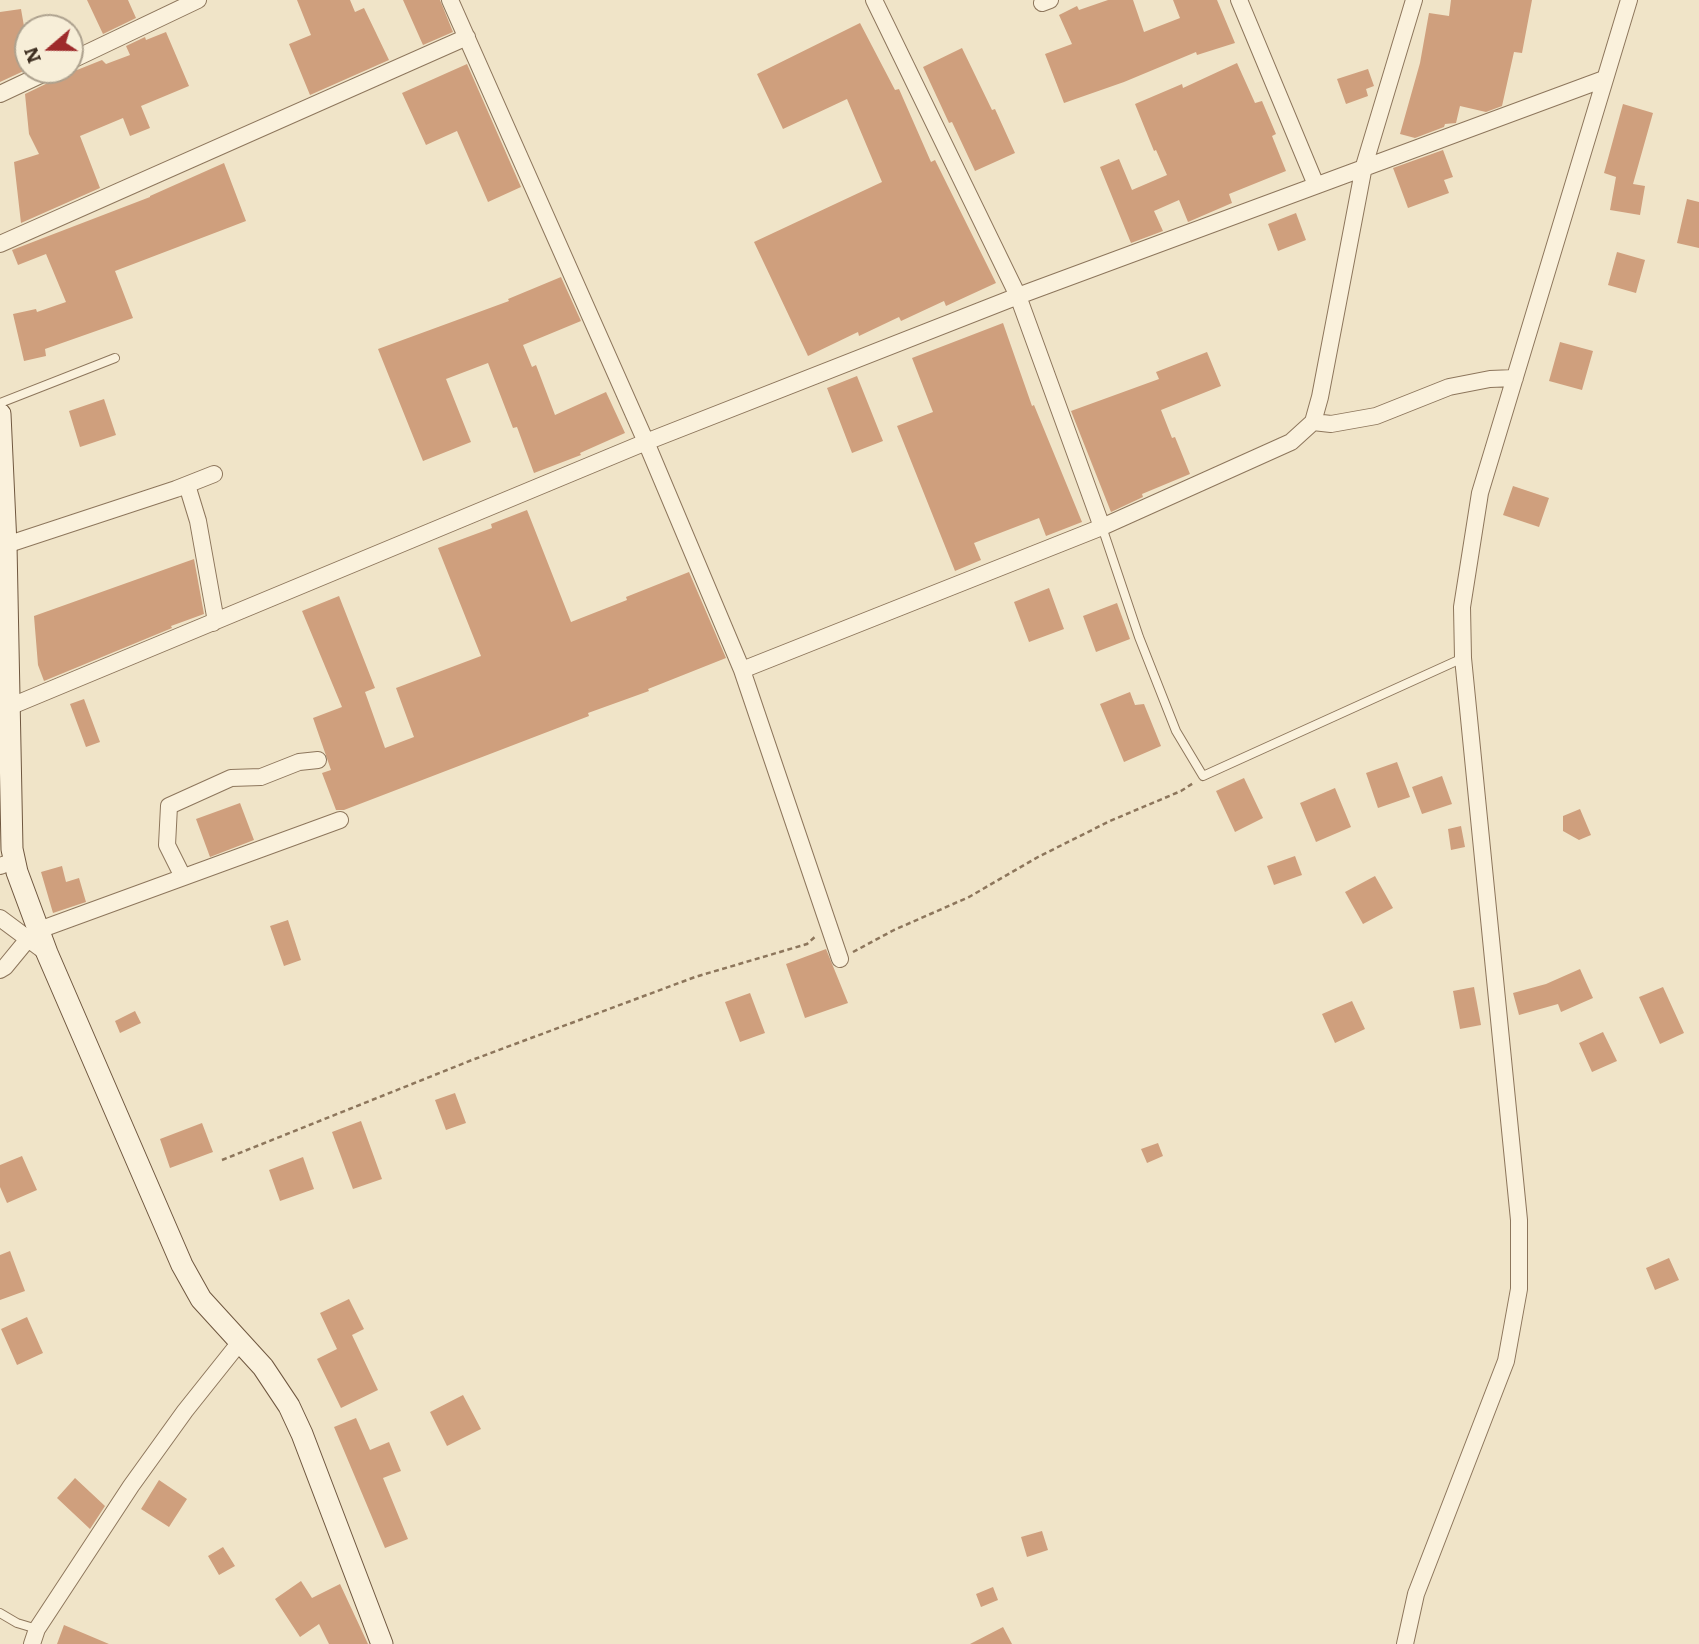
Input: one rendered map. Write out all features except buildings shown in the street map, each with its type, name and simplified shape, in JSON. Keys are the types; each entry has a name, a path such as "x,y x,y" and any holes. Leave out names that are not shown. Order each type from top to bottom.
{"street":[{"path":"84,54 198,0"},
{"path":"450,0 646,442 742,670 839,959"},
{"path":"874,0 1018,296 1102,527"},
{"path":"1239,0 1316,185"},
{"path":"742,670 1102,527 1291,442 1313,422 1321,397 1364,166 1414,0"},
{"path":"1405,1644 1416,1594 1506,1361 1518,1289 1519,1220 1462,658 1462,607 1480,493 1629,0"},
{"path":"0,244 467,37"},
{"path":"9,707 646,442 1018,296 1604,79"},
{"path":"0,94 21,84"},
{"path":"1313,422 1331,424 1376,416 1449,387 1490,379 1515,378"},
{"path":"0,414 9,707 7,864 33,935 47,953 181,1265 201,1298 275,1382 289,1406 382,1644"},
{"path":"6,545 214,474"},
{"path":"187,485 198,521 215,616 213,623"},
{"path":"183,877 167,845 169,806 231,778 261,777 299,762 318,760"},
{"path":"0,970 33,935 340,820"},
{"path":"0,918 33,935"},
{"path":"34,1637 131,1486 185,1411 240,1342"}],"lane":[{"path":"0,403 114,358"},
{"path":"1102,527 1139,637 1176,731 1203,776 1462,658"},
{"path":"0,1613 34,1637"}],"path":[{"path":"839,959 894,930 969,897 1074,839 1181,791 1203,776"},
{"path":"222,1160 472,1060 695,976 807,944 821,933 826,917"}]}
